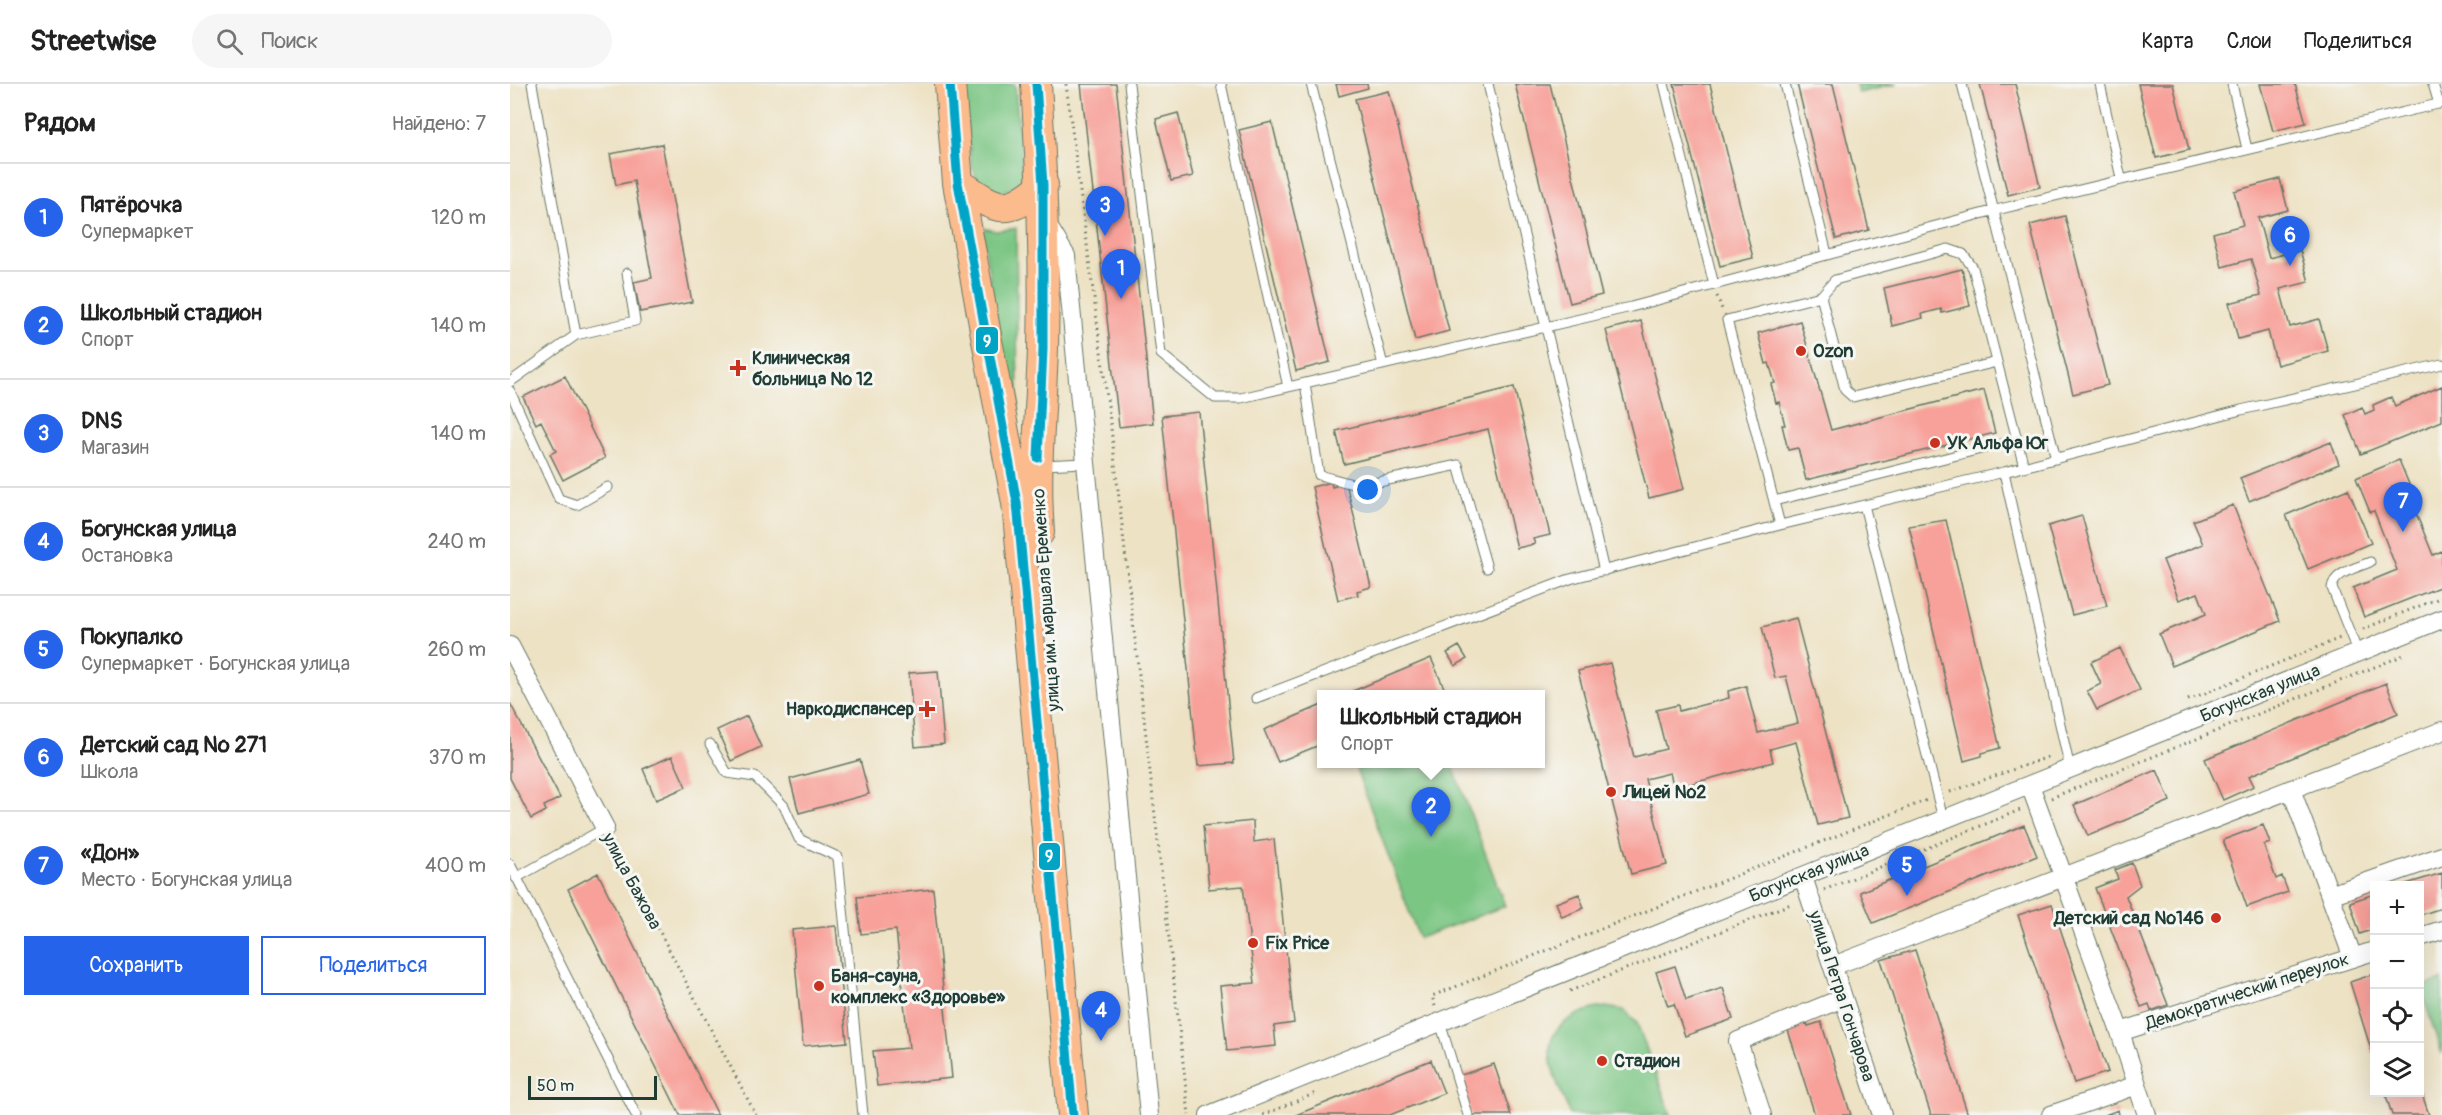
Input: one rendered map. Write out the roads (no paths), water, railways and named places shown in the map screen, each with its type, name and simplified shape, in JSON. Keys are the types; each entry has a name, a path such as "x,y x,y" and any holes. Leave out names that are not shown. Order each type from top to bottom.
{"highway":[{"name":"улица им. маршала Еременко","path":"950,84 958,183 1017,503 1073,1115"},
{"name":"улица им. маршала Еременко","path":"1036,84 1043,185 1043,349 1036,495 1089,1115"},
{"path":"958,183 987,203 1007,208 1025,201 1043,185"}],"street":[{"path":"1043,217 1066,256 1149,1115"},
{"name":"Богунская улица","path":"1209,1115 2442,619"},
{"name":"улица Бажова","path":"510,646 605,828"},
{"path":"1833,966 2442,731"},
{"path":"2030,785 2120,1032 2146,1115"},
{"path":"2291,789 2354,958"},
{"path":"2330,895 2442,856"},
{"name":"улица Петра Гончарова","path":"1803,877 1882,1115"},
{"path":"2424,936 2442,930"},
{"name":"Демократический переулок","path":"2120,1032 2370,952"},
{"path":"1762,1115 1738,1041 1843,998"},
{"path":"2052,1115 2137,1085"}],"lane":[{"path":"532,84 576,335"},
{"path":"1129,84 1161,354 1215,398 1241,398 1547,327 2121,178 2441,103 2433,84"},
{"path":"1221,84 1288,387"},
{"path":"1311,84 1383,365"},
{"path":"1488,84 1604,571"},
{"path":"1664,84 1714,285"},
{"path":"1785,84 1827,254"},
{"path":"1962,84 2056,459"},
{"path":"2100,84 2121,178"},
{"path":"2232,84 2247,149"},
{"path":"1780,525 1726,320 1821,296 1835,280 1948,249 1963,254 1973,268 2024,467"},
{"path":"510,382 576,335 635,321 627,273"},
{"path":"1821,296 1845,390 1853,397 1997,362"},
{"path":"1256,698 1570,579 1780,525 2056,459 2241,410 2442,364"},
{"path":"1305,383 1319,475 1360,486 1458,465 1487,568"},
{"path":"510,391 559,499 577,505 608,487"},
{"path":"1774,501 2017,440"},
{"path":"1037,466 1085,463"},
{"path":"2004,472 2070,769"},
{"path":"1864,505 1943,819"},
{"path":"2358,653 2332,588 2333,582 2340,575 2370,562"},
{"path":"710,744 727,773 755,777 784,806 799,839 838,857 863,1115"},
{"path":"516,878 605,828"},
{"path":"510,864 636,1115"},
{"path":"1440,1022 1468,1115"}],"place":[{"name":"DNS","path":"1105,236"},
{"name":"Детский сад № 271","path":"2290,266"},
{"name":"Пятёрочка","path":"1121,299"},
{"name":"Ozon","path":"1801,351"},
{"name":"Клиническая больница № 12","path":"738,368"},
{"name":"УК Альфа Юг","path":"1935,443"},
{"name":"«Дон»","path":"2403,532"},
{"name":"Наркодиспансер","path":"927,709"},
{"name":"Лицей №2","path":"1611,792"},
{"name":"Школьный стадион","path":"1431,837"},
{"name":"Покупалко","path":"1907,896"},
{"name":"Детский сад №146","path":"2216,918"},
{"name":"Fix Price","path":"1253,943"},
{"name":"Баня-сауна, комплекс «Здоровье»","path":"819,986"},
{"name":"Богунская улица","path":"1101,1041"},
{"name":"Стадион","path":"1602,1061"}]}
